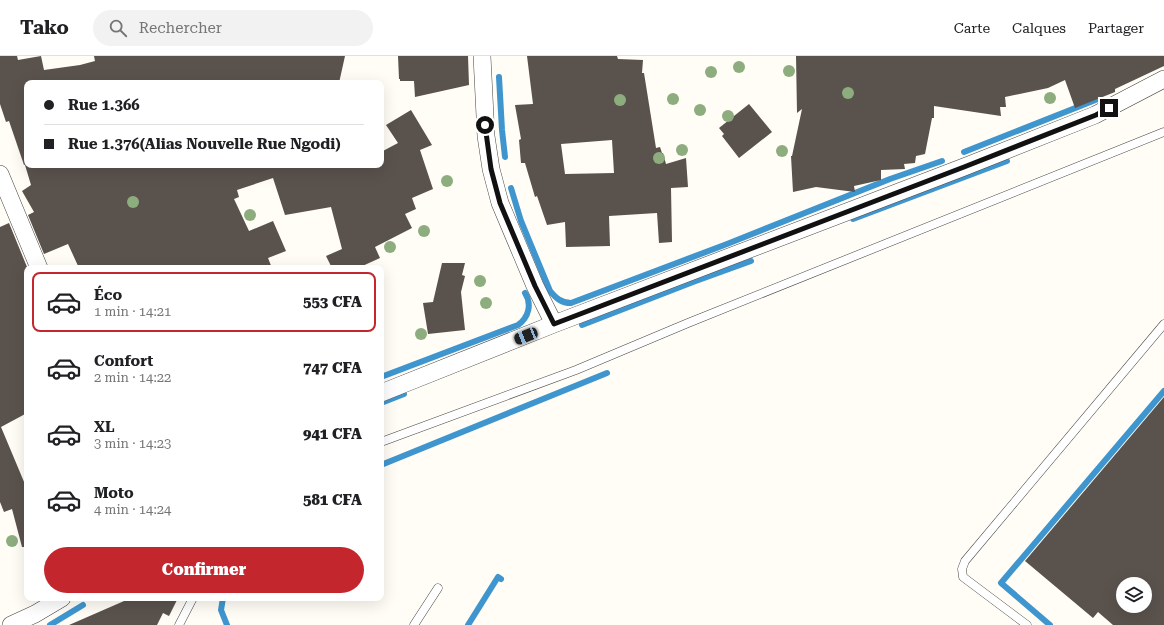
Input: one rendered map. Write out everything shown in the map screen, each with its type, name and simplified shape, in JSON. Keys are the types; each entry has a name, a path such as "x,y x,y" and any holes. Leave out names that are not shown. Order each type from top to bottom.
{"street":[{"path":"482,56 486,136 491,169 500,203 535,286 554,324"},
{"path":"384,392 554,324 1096,115 1164,79"},
{"path":"0,174 38,265"},
{"path":"11,625 35,614 57,601"}],"lane":[{"path":"384,441 576,370 688,323 1164,132"},
{"path":"1026,625 963,577 962,569 965,561 1164,324"},
{"path":"414,625 438,588"},
{"path":"179,625 191,601"}],"building":[{"path":"0,56 17,56 18,60 41,56 44,70 80,65 95,61 94,56 345,56 340,80 24,80 24,165 9,121 6,122 0,104"},
{"path":"398,56 468,56 469,85 415,97 414,81 400,81 399,79"},
{"path":"527,56 617,56 618,59 643,60 642,73 644,73 656,148 660,147 666,164 686,158 688,187 671,188 672,242 659,243 657,213 609,216 610,246 566,247 565,222 547,225 537,196 535,197 525,163 521,163 519,140 521,139 515,105 533,104","holes":["612,140 614,173 565,174 561,144"]},
{"path":"796,56 1164,56 1164,66 1115,89 1115,92 1075,108 1065,80 1048,88 1005,97 1006,107 1000,107 1001,116 934,106 934,118 932,118 925,154 916,156 915,163 904,164 905,169 881,170 881,180 854,186 855,192 816,187 793,192 791,156 802,109 797,113"},
{"path":"749,104 772,132 739,158 722,136 724,134 719,128"},
{"path":"411,110 432,145 420,150 433,189 412,198 416,209 405,214 412,228 375,247 380,258 365,265 330,265 326,256 342,249 331,207 285,215 273,178 237,190 239,197 234,199 249,231 273,221 286,251 268,258 271,265 78,265 68,244 44,254 28,215 34,212 22,191 31,185 26,168 384,168 384,150 398,143 386,125"},
{"path":"9,223 26,265 24,265 24,415 1,427 24,482 24,547 22,547 12,509 4,512 0,502 0,227"},
{"path":"442,263 465,263 462,275 465,276 461,292 465,330 428,334 423,303 433,302"},
{"path":"1164,397 1164,625 1113,625 1098,612 1093,618 1025,561"},
{"path":"124,601 176,601 169,616 163,613 157,625 69,625"}],"waterway":[{"path":"499,77 505,157"},
{"path":"964,152 1098,99"},
{"path":"511,188 521,221 550,291 559,300 571,303 727,244 890,179 942,161"},
{"path":"853,219 1007,161"},
{"path":"582,325 751,261"},
{"path":"384,376 518,325 525,318 529,306 525,293"},
{"path":"384,464 607,373"},
{"path":"1050,625 1001,583 1164,391"},
{"path":"384,402 404,394"},
{"path":"468,625 498,577 501,579"},
{"path":"222,601 221,610 227,625"},
{"path":"50,625 83,605"}],"route":[{"path":"485,125 491,169 500,203 535,286 554,324 964,167 1096,115 1109,108"}]}
